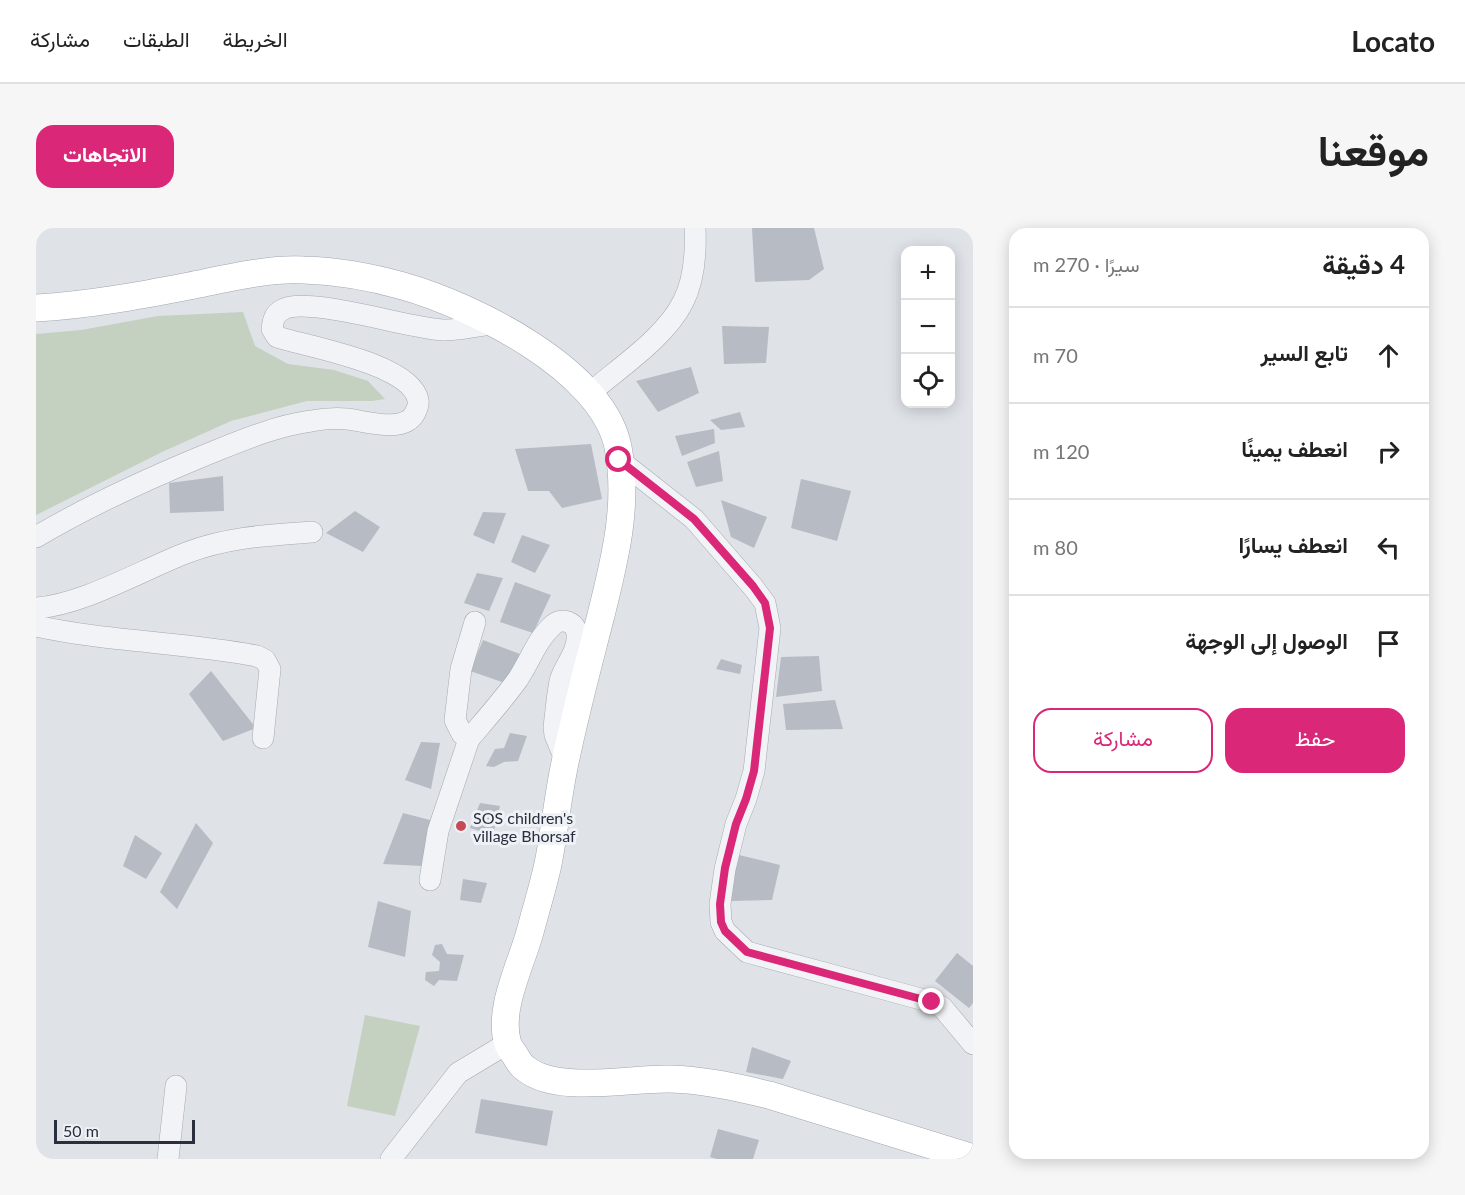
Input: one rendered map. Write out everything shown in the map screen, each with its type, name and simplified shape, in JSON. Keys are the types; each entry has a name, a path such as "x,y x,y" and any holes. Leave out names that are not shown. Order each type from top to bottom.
{"main road":[{"path":"36,308 72,306 147,294 241,275 300,269 355,275 403,286 458,305 495,323 551,360 590,393 609,424 617,444 623,507 616,554 566,759 548,865 528,941 507,1002 508,1043 522,1067 541,1078 560,1082 668,1079 708,1082 769,1095 973,1158"}],"street":[{"path":"590,393 660,333 683,301 693,268 695,228"},
{"path":"36,537 77,512 140,482 226,446 284,426 345,419 388,424 409,421 419,403 415,390 406,382 367,362 277,337 272,329 273,317 282,309 302,306 327,308 446,330 495,323"},
{"path":"619,460 694,519 753,586 765,603 770,628 754,771 736,824 725,868 720,904 721,922 725,931 747,952 932,1002 942,1007 973,1044"},
{"path":"36,608 71,601 189,552 256,536 312,532"},
{"path":"430,880 438,831 468,739 518,678 544,635 555,623 563,621 576,628 578,636 561,679 556,705 555,735 566,759"},
{"path":"468,739 462,734 455,720 461,669 475,622"},
{"path":"36,627 78,635 177,644 257,656 265,660 270,669 263,738"},
{"path":"391,1159 458,1073 508,1043"},
{"path":"168,1159 176,1086"}],"green space":[{"path":"243,312 255,346 288,364 334,370 368,381 385,399 307,401 231,421 162,452 36,515 36,334 81,330 158,316"},
{"path":"365,1015 420,1026 395,1116 347,1106"}],"building":[{"path":"752,228 814,228 824,269 809,280 755,282"},
{"path":"722,326 769,327 766,363 724,364"},
{"path":"691,367 699,393 658,412 636,381"},
{"path":"740,412 745,427 721,430 710,420"},
{"path":"714,429 715,443 682,456 675,436"},
{"path":"591,444 602,499 562,508 549,491 528,491 515,449"},
{"path":"719,451 723,481 696,487 687,462"},
{"path":"223,476 224,511 170,513 169,483"},
{"path":"801,479 851,491 837,541 791,528"},
{"path":"721,500 767,517 754,548 731,537"},
{"path":"355,511 380,527 363,552 326,533"},
{"path":"483,512 506,513 494,544 473,535"},
{"path":"522,535 550,545 535,573 511,562"},
{"path":"477,573 503,578 489,611 464,603"},
{"path":"515,582 551,595 533,633 500,622"},
{"path":"483,640 520,654 508,684 470,671"},
{"path":"819,656 822,691 776,697 781,657"},
{"path":"721,659 742,665 740,674 716,669"},
{"path":"211,671 256,728 223,741 189,694"},
{"path":"835,700 843,729 786,730 783,704"},
{"path":"510,733 527,736 518,761 504,762 494,767 486,766 495,749 504,748"},
{"path":"421,742 440,743 431,789 405,780"},
{"path":"480,803 500,806 493,835 470,828"},
{"path":"403,813 430,820 422,866 383,864"},
{"path":"196,823 213,843 177,909 160,892"},
{"path":"135,835 162,853 146,879 123,866"},
{"path":"735,854 780,865 772,900 731,901"},
{"path":"463,879 487,883 481,903 460,900"},
{"path":"378,901 411,911 405,957 368,947"},
{"path":"442,944 447,954 464,955 457,981 439,980 434,986 425,980 426,972 439,971 440,962 432,955 435,945"},
{"path":"957,953 973,966 973,1003 969,1008 935,981"},
{"path":"752,1047 791,1061 783,1079 746,1072"},
{"path":"481,1099 553,1111 547,1146 475,1133"},
{"path":"718,1129 759,1140 753,1159 710,1157"}],"place":[{"name":"SOS children's village Bhorsaf","path":"461,826"}],"route":[{"path":"619,460 694,519 753,586 765,603 770,628 767,666 754,771 736,824 725,868 720,904 721,922 725,931 747,952 932,1002"}]}
